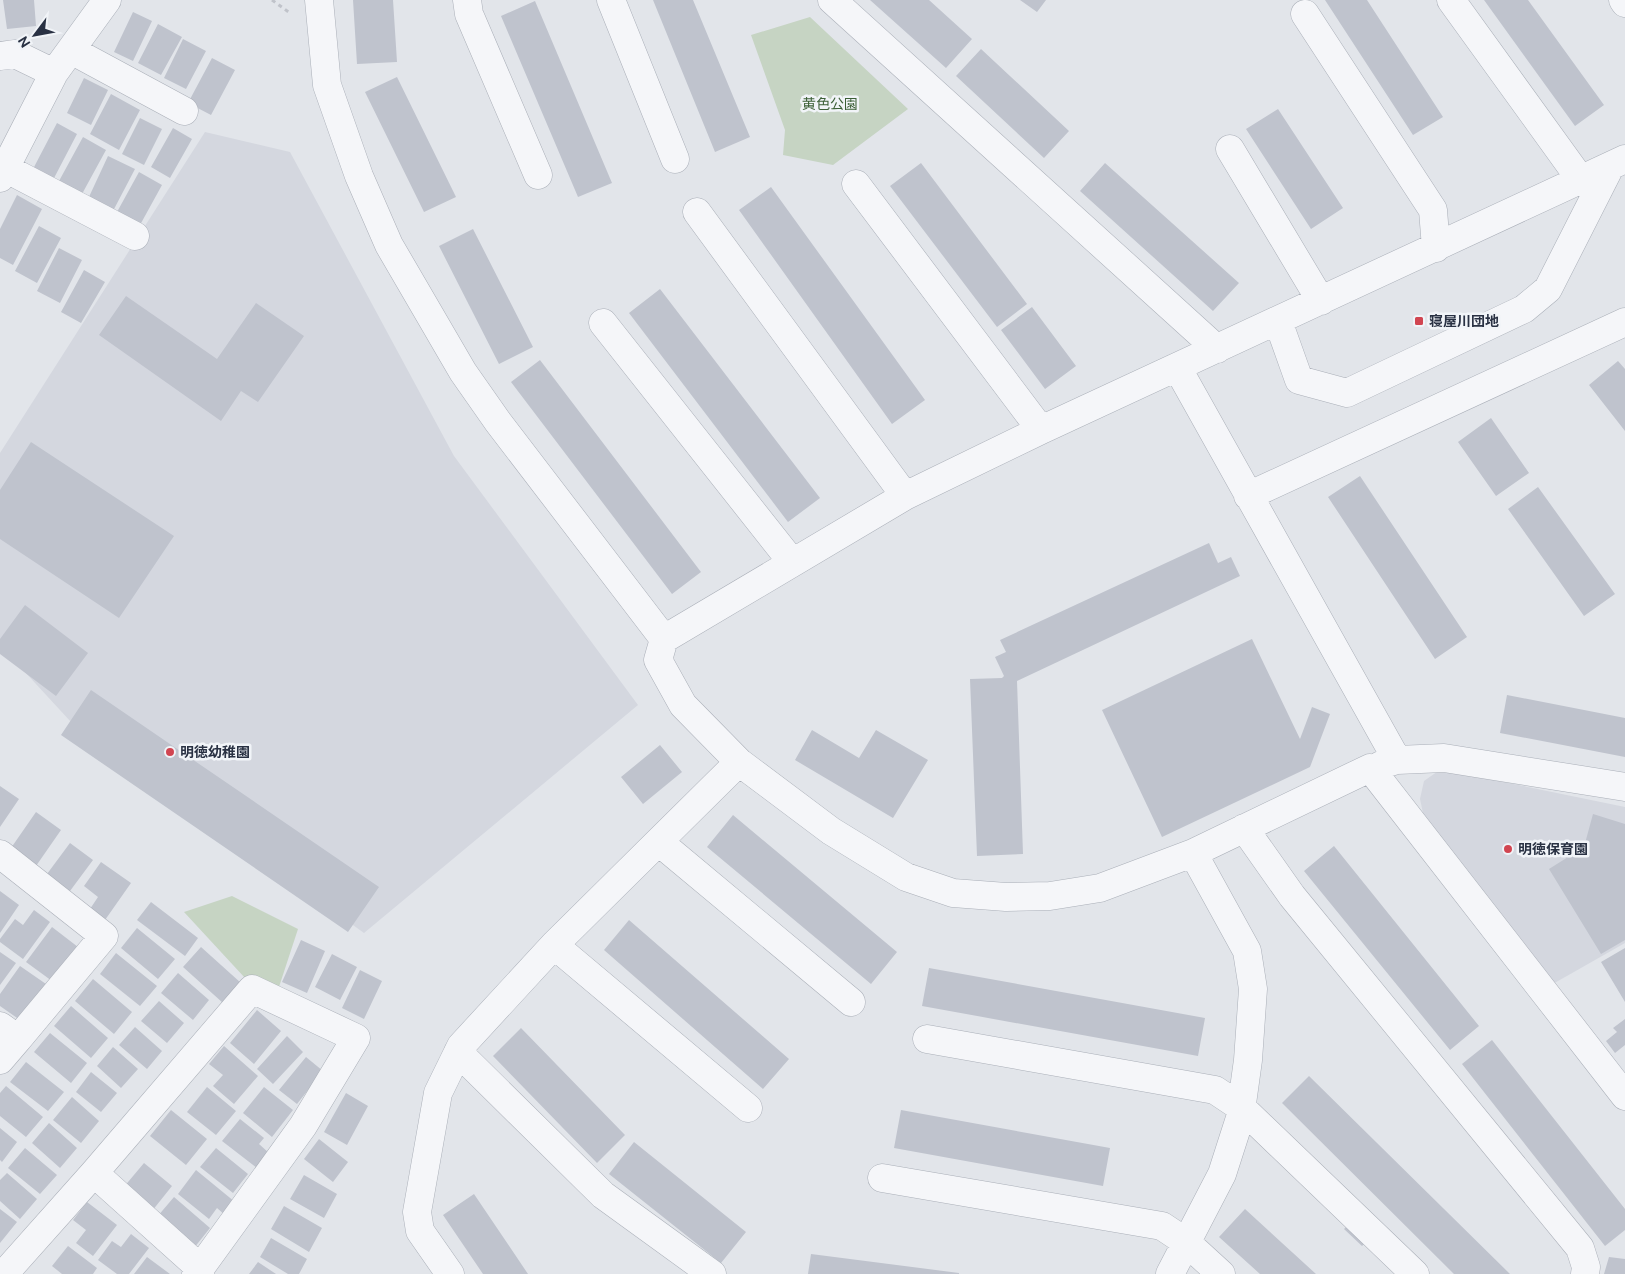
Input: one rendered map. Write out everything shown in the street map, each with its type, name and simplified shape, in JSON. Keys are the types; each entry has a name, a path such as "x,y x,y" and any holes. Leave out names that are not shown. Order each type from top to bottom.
{"street":[{"path":"107,0 54,72 3,173 135,236"},
{"path":"319,0 327,85 359,176 389,245 463,372 498,422 664,638"},
{"path":"467,0 470,14 538,175"},
{"path":"611,0 675,159"},
{"path":"832,0 1217,349"},
{"path":"1451,0 1581,180"},
{"path":"1305,14 1433,210 1436,248"},
{"path":"71,50 184,112"},
{"path":"0,56 15,54 54,72"},
{"path":"1230,149 1321,301"},
{"path":"1278,321 1299,380 1347,393 1524,309 1548,289 1618,163"},
{"path":"1618,163 1177,367 904,496 664,638 658,660 683,705 739,762 831,832 906,877 953,893 1006,897 1050,896 1100,888 1193,853 1370,768 1397,760 1444,758 1625,788"},
{"path":"856,184 1042,430"},
{"path":"697,212 904,496"},
{"path":"1248,496 1625,322"},
{"path":"603,323 792,562"},
{"path":"1177,367 1397,760"},
{"path":"450,1274 420,1231 417,1212 438,1093 461,1046 554,945 739,762"},
{"path":"1370,768 1625,1096"},
{"path":"1244,828 1292,896 1580,1248 1586,1267 1585,1274"},
{"path":"659,842 851,1002"},
{"path":"1170,1274 1222,1174 1240,1118 1248,1060 1253,989 1247,951 1193,853"},
{"path":"0,854 104,936 9,1032 0,1060"},
{"path":"554,945 748,1108"},
{"path":"4,1274 94,1173 252,989 356,1038 303,1126 198,1271 94,1173"},
{"path":"927,1039 1215,1090 1242,1108 1415,1274"},
{"path":"458,1052 603,1195 712,1274"},
{"path":"882,1178 1162,1226 1186,1242 1221,1274"}],"shaded area":[{"path":"205,132 290,152 454,456 638,705 364,933 71,722 0,645 0,453"},
{"path":"1441,769 1625,807 1625,943 1551,985 1423,813 1420,799 1424,781"}],"green space":[{"name":"黄色公園","path":"810,17 908,109 833,165 783,155 785,130 751,35"},
{"path":"232,896 298,929 277,993 245,978 184,912"}],"building":[{"path":"3,0 34,0 36,26 7,29"},
{"path":"353,0 393,0 397,62 357,64"},
{"path":"653,0 693,0 750,137 715,152"},
{"path":"870,0 929,0 972,39 946,68"},
{"path":"1020,0 1046,0 1037,12"},
{"path":"1325,0 1367,0 1443,117 1413,135"},
{"path":"1484,0 1528,0 1604,105 1575,126"},
{"path":"535,1 612,183 578,197 501,16"},
{"path":"133,12 152,21 133,61 114,52"},
{"path":"158,24 182,37 161,75 138,63"},
{"path":"183,39 206,51 186,89 164,78"},
{"path":"981,49 1069,131 1044,158 956,76"},
{"path":"212,58 235,70 211,115 188,103"},
{"path":"397,77 456,197 424,212 365,92"},
{"path":"84,78 108,90 91,125 67,113"},
{"path":"111,94 140,110 119,150 90,134"},
{"path":"1278,109 1343,208 1311,229 1246,129"},
{"path":"140,118 162,129 144,165 122,154"},
{"path":"57,123 77,134 53,180 33,169"},
{"path":"173,128 192,139 170,178 151,167"},
{"path":"83,137 106,150 82,194 59,181"},
{"path":"108,156 135,169 113,211 88,199"},
{"path":"921,163 1027,304 997,327 890,186"},
{"path":"1105,163 1239,283 1213,311 1080,191"},
{"path":"139,172 162,185 140,225 117,212"},
{"path":"771,187 925,400 892,424 739,210"},
{"path":"17,195 42,209 13,265 0,258 0,229"},
{"path":"39,226 61,238 37,283 15,271"},
{"path":"473,229 533,347 499,364 439,246"},
{"path":"59,248 82,260 60,303 37,291"},
{"path":"84,270 105,282 81,323 61,312"},
{"path":"660,289 820,498 788,522 629,313"},
{"path":"126,296 217,359 256,303 304,336 258,402 241,391 221,421 99,335"},
{"path":"1032,307 1076,366 1045,389 1001,330"},
{"path":"540,360 701,572 672,594 511,382"},
{"path":"1618,361 1625,369 1625,431 1589,385"},
{"path":"1491,418 1529,473 1496,496 1458,442"},
{"path":"31,442 174,536 119,618 0,539 0,490"},
{"path":"1360,476 1467,637 1435,659 1328,497"},
{"path":"1538,487 1615,594 1584,616 1508,509"},
{"path":"1209,543 1218,563 1231,557 1240,576 1017,681 1023,854 977,856 970,679 1002,678 1004,676 995,657 1006,652 1000,640"},
{"path":"25,605 88,653 56,696 0,654 0,639"},
{"path":"1252,639 1300,739 1312,707 1330,714 1310,767 1162,837 1102,710"},
{"path":"91,690 379,887 348,932 61,735"},
{"path":"1507,695 1625,718 1625,757 1500,733"},
{"path":"812,730 859,758 876,730 928,760 893,818 795,760"},
{"path":"660,745 682,772 643,804 621,777"},
{"path":"0,786 19,799 0,827"},
{"path":"36,812 61,830 36,866 11,848"},
{"path":"1593,814 1625,824 1625,940 1601,954 1549,869 1584,847"},
{"path":"733,815 897,952 871,984 707,847"},
{"path":"70,843 93,860 70,891 47,874"},
{"path":"1334,846 1479,1026 1450,1050 1304,871"},
{"path":"101,862 131,883 105,920 90,909 98,897 84,886"},
{"path":"0,891 19,905 0,933"},
{"path":"151,902 198,938 185,956 137,920"},
{"path":"34,910 50,922 23,959 0,942 0,939 15,919 23,925"},
{"path":"629,920 789,1059 763,1089 604,950"},
{"path":"52,927 78,947 52,981 26,962"},
{"path":"137,928 175,959 158,979 121,948"},
{"path":"301,940 325,951 307,993 282,982"},
{"path":"201,947 241,983 223,1003 183,967"},
{"path":"1625,948 1625,1002 1601,962"},
{"path":"0,952 16,963 0,985"},
{"path":"116,953 157,986 140,1006 100,974"},
{"path":"332,954 357,967 340,1000 315,987"},
{"path":"20,966 46,984 20,1020 0,1006 0,994"},
{"path":"929,968 1205,1018 1198,1056 922,1006"},
{"path":"360,970 382,981 364,1019 342,1008"},
{"path":"178,973 209,1000 193,1020 161,993"},
{"path":"93,979 132,1012 114,1034 75,1001"},
{"path":"159,1001 184,1023 167,1043 141,1021"},
{"path":"71,1006 108,1038 91,1058 54,1026"},
{"path":"257,1010 281,1031 254,1064 230,1043"},
{"path":"1625,1019 1625,1045 1615,1053 1606,1041 1617,1032 1613,1028"},
{"path":"135,1027 162,1051 147,1069 119,1045"},
{"path":"521,1028 625,1135 597,1163 493,1056"},
{"path":"50,1033 87,1063 71,1083 34,1052"},
{"path":"287,1036 303,1052 273,1084 257,1069"},
{"path":"1492,1040 1625,1209 1625,1230 1605,1246 1462,1064"},
{"path":"224,1046 258,1076 234,1104 213,1086 223,1075 209,1064"},
{"path":"113,1047 138,1069 121,1088 97,1066"},
{"path":"306,1057 323,1071 297,1104 279,1090"},
{"path":"26,1062 64,1092 48,1111 10,1082"},
{"path":"91,1072 117,1093 101,1112 76,1092"},
{"path":"1309,1076 1510,1274 1454,1274 1282,1103"},
{"path":"6,1086 43,1117 26,1137 0,1116 0,1093"},
{"path":"207,1087 236,1111 216,1135 187,1112"},
{"path":"264,1087 293,1110 272,1137 243,1113"},
{"path":"346,1093 368,1106 347,1145 324,1132"},
{"path":"72,1097 99,1121 81,1143 53,1120"},
{"path":"171,1110 207,1139 186,1165 150,1136"},
{"path":"901,1110 1110,1148 1103,1186 894,1148"},
{"path":"240,1119 264,1138 259,1144 269,1153 257,1168 222,1141"},
{"path":"49,1123 77,1148 60,1168 32,1143"},
{"path":"0,1128 17,1142 2,1162 0,1160"},
{"path":"319,1139 348,1162 333,1182 304,1159"},
{"path":"634,1142 746,1232 721,1263 609,1174"},
{"path":"25,1148 57,1175 40,1194 8,1168"},
{"path":"216,1148 248,1174 233,1193 200,1167"},
{"path":"144,1163 172,1186 152,1211 123,1188"},
{"path":"196,1170 235,1202 225,1215 217,1208 209,1219 178,1194"},
{"path":"7,1173 37,1199 20,1219 0,1201 0,1180"},
{"path":"304,1175 337,1194 324,1218 290,1199"},
{"path":"474,1194 528,1274 483,1274 443,1215"},
{"path":"174,1197 210,1228 194,1248 157,1217"},
{"path":"87,1202 117,1225 93,1256 76,1243 86,1230 73,1220"},
{"path":"284,1206 322,1228 309,1252 271,1229"},
{"path":"0,1209 17,1222 0,1243"},
{"path":"1245,1209 1316,1274 1260,1274 1219,1237"},
{"path":"1353,1220 1371,1237 1362,1246 1344,1229"},
{"path":"131,1234 149,1248 129,1274 117,1274 98,1260 112,1241 121,1247"},
{"path":"271,1238 307,1259 299,1274 288,1274 260,1257"},
{"path":"68,1246 97,1268 93,1274 62,1274 52,1266"},
{"path":"811,1254 959,1273 959,1274 808,1274"},
{"path":"147,1257 170,1274 134,1274"},
{"path":"1609,1257 1625,1259 1625,1274 1604,1274"},
{"path":"258,1262 276,1274 249,1274"}],"place":[{"name":"寝屋川団地","path":"1419,321"},
{"name":"明徳幼稚園","path":"170,752"},
{"name":"明徳保育園","path":"1508,849"}]}
